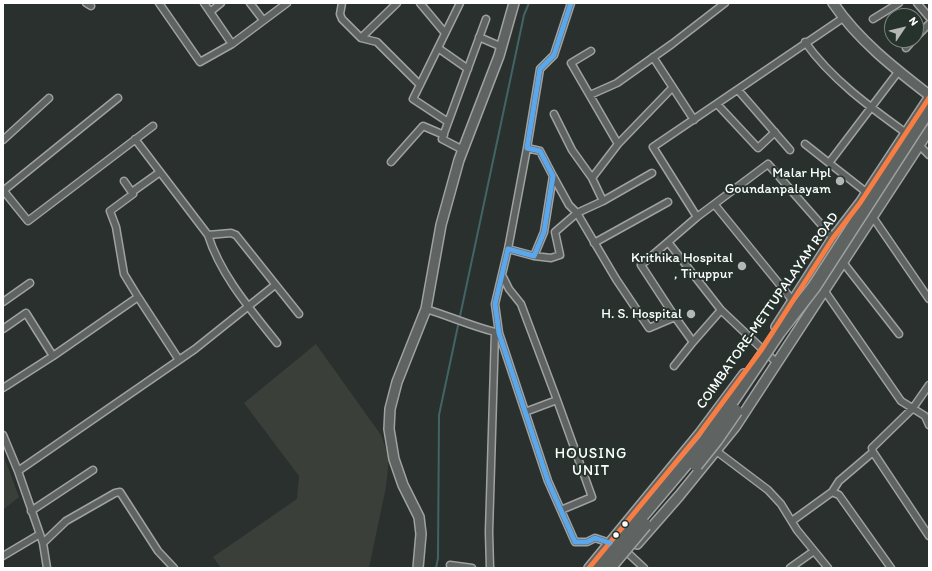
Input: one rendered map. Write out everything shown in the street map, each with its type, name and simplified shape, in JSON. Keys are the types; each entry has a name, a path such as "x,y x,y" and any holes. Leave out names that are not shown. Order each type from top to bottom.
{"highway":[{"path":"598,568 705,441 779,332 814,287 929,109"},
{"path":"609,568 716,440 785,335 820,290 929,120"}],"main road":[{"path":"418,568 421,534 419,517 398,473 389,429 390,409 397,382 426,309 441,225 463,150 502,47 514,3"},
{"path":"832,3 843,18 898,72 929,97"},
{"name":"COIMBATORE-METTUPALAYAM ROAD","path":"589,568 700,433 762,349 833,238 866,192 929,97"},
{"path":"617,568 734,427 929,130"}],"street":[{"path":"158,3 200,62 232,44 262,20 287,3"},
{"path":"204,3 232,44"},
{"path":"210,12 221,3"},
{"path":"250,3 262,20"},
{"path":"342,3 340,14 342,19 361,38 377,42 420,85"},
{"path":"361,38 397,3"},
{"path":"420,3 445,33"},
{"path":"448,122 413,99 460,3"},
{"path":"490,568 489,532 497,332 495,304 503,277 540,69 554,55 571,3"},
{"path":"590,95 617,83 725,3"},
{"path":"874,19 899,3"},
{"path":"917,3 929,17"},
{"path":"697,217 653,147 738,90 748,80 843,18"},
{"path":"463,150 442,139 486,19"},
{"path":"479,37 502,47"},
{"path":"805,42 817,60 871,108 906,133"},
{"path":"438,48 468,69"},
{"path":"591,51 571,62 618,144"},
{"path":"653,57 694,120"},
{"path":"829,163 898,72"},
{"path":"592,178 618,144 672,88"},
{"path":"738,90 790,150"},
{"path":"3,140 49,98"},
{"path":"118,98 3,190 28,221 153,126"},
{"path":"717,104 758,148 775,132"},
{"path":"554,114 572,150 592,178 603,201"},
{"path":"391,162 423,126 444,135"},
{"path":"135,139 208,234 213,252 227,276 277,343"},
{"path":"805,144 866,192"},
{"path":"919,145 929,155"},
{"path":"527,148 540,151 569,205 577,213 594,243 650,328 674,316"},
{"path":"693,342 641,265 697,217 768,164 833,238"},
{"path":"132,192 160,172"},
{"path":"508,249 534,256 551,258 560,255 555,232 577,213 603,201 652,173"},
{"path":"534,256 544,232 553,176"},
{"path":"124,181 134,194 110,211 116,226 124,274 180,360"},
{"path":"594,243 668,202"},
{"path":"715,205 793,301"},
{"path":"872,216 929,299"},
{"path":"208,234 231,233 236,235 299,314"},
{"path":"668,242 721,310 777,363"},
{"path":"842,261 899,334"},
{"path":"503,277 509,289 521,304 592,497 561,510"},
{"path":"3,302 30,283"},
{"path":"18,471 180,360 275,285"},
{"path":"824,290 901,401 925,416 929,425"},
{"path":"3,388 53,356 138,296"},
{"path":"426,309 449,316 470,326 497,332"},
{"path":"674,366 721,310"},
{"path":"3,329 26,313 53,356"},
{"path":"497,332 548,481 575,542 587,542 595,538 610,543"},
{"path":"929,385 913,408 872,448 873,452 929,536"},
{"path":"525,412 557,400"},
{"path":"3,435 18,471 43,543 47,568"},
{"path":"715,450 768,490 781,504 814,551 828,568"},
{"path":"792,521 832,492 839,481 873,452"},
{"path":"31,511 93,470"},
{"path":"43,543 66,521 114,493 120,492 158,551 174,568"},
{"path":"832,492 839,495 891,568"},
{"path":"3,556 40,534"},
{"path":"790,568 814,551"},
{"path":"629,554 644,568"},
{"path":"450,565 472,568"}],"shaded area":[{"path":"316,344 381,435 389,458 386,487 369,568 221,568 213,557 297,499 299,476 244,403"},
{"path":"3,454 19,497 3,510"}],"waterway":[{"path":"436,568 438,558 439,415 524,15 529,3"}],"transit line":[{"path":"571,3 554,55 540,69 527,148 540,151 553,176 544,232 534,256 508,249 495,304 499,333 548,481 575,542 587,542 595,538 610,543"},
{"path":"589,568 700,433 762,349 833,238 860,203 929,98"}],"place":[{"name":"Malar Hpl Goundanpalayam","path":"840,181"},
{"name":"Krithika Hospital , Tiruppur","path":"742,266"},
{"name":"H. S. Hospital","path":"691,314"}],"district":[{"name":"HOUSING UNIT","path":"591,462"}]}
